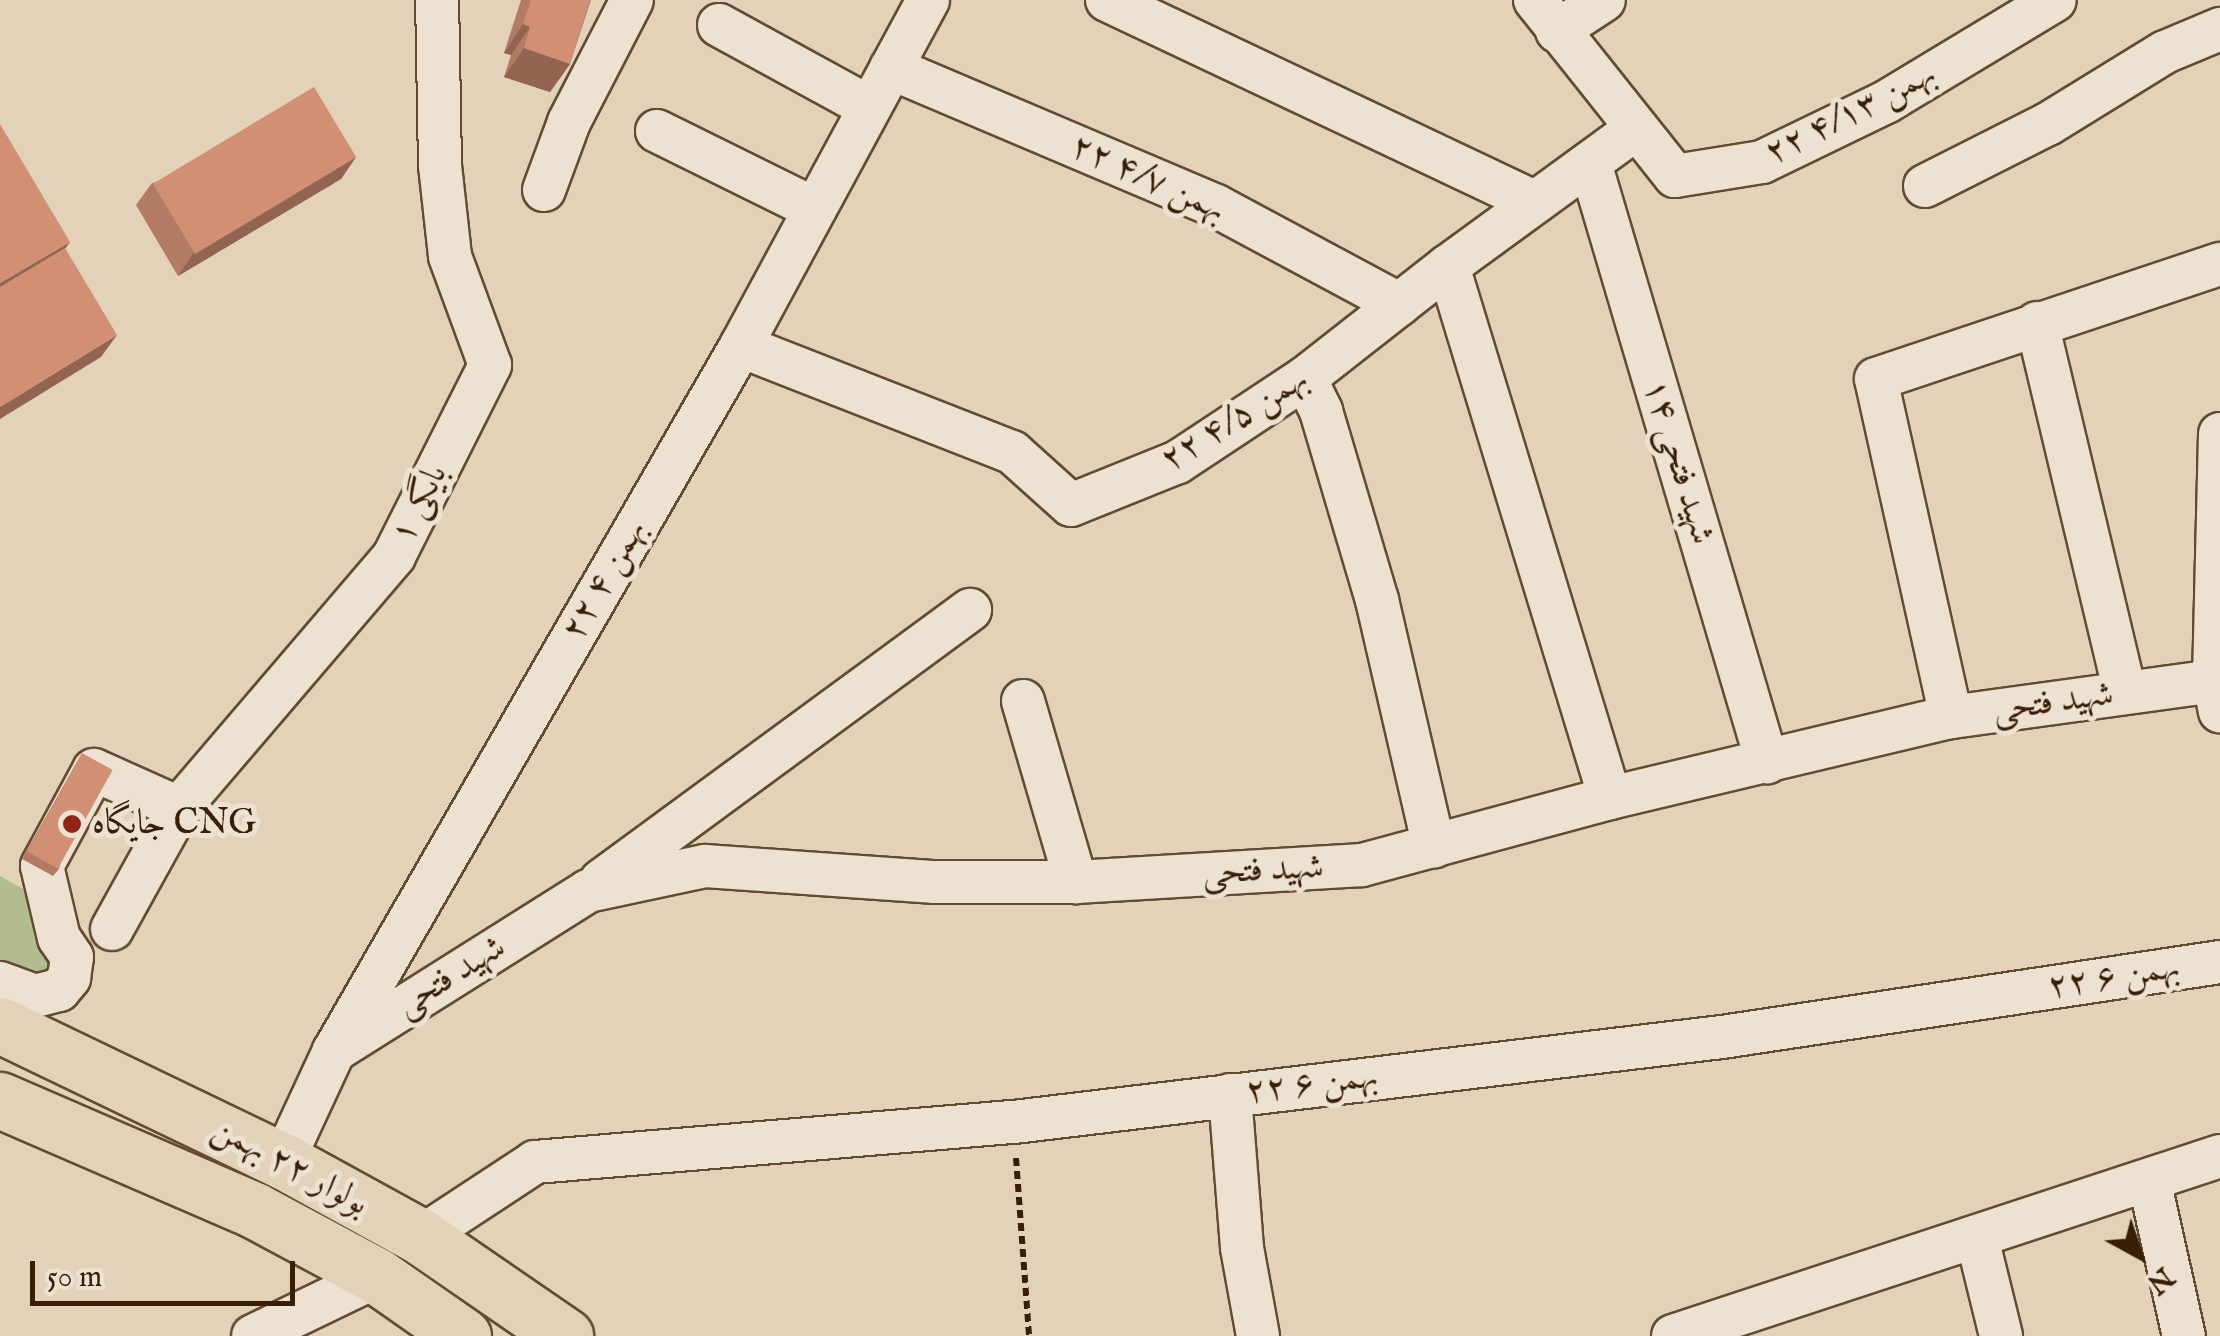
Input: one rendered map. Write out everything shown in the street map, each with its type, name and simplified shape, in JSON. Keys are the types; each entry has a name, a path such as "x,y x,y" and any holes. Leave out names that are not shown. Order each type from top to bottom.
{"main road":[{"name":"بولوار ۲۲ بهمن","path":"0,1025 284,1161 421,1237 565,1336"},
{"name":"بولوار ۲۲ بهمن","path":"0,1100 254,1210 377,1276 463,1336"}],"street":[{"name":"بایگی ۱","path":"112,929 179,808 394,556 490,364 450,256 440,166 437,0"},
{"path":"544,190 570,122 632,0"},
{"name":"۲۲ بهمن ۴","path":"284,1161 334,1051 741,346 928,0"},
{"path":"1107,0 1535,202"},
{"path":"1546,16 1604,0"},
{"name":"۲۲ بهمن ۴/۱۳","path":"1546,16 1675,176 1762,162 1886,102 2056,0"},
{"path":"718,25 869,107"},
{"path":"1925,186 2048,124 2165,52 2220,29"},
{"name":"۲۲ بهمن ۴/۷","path":"891,68 1216,206 1399,304"},
{"name":"۲۲ بهمن ۴/۵","path":"741,346 1012,452 1071,504 1178,462 1305,378 1448,266 1636,129"},
{"path":"658,131 814,209"},
{"name":"شهید فتحی ۱۴","path":"1590,163 1767,762"},
{"path":"1951,717 1876,379 2220,264"},
{"path":"1448,266 1610,798"},
{"path":"2036,323 2125,693"},
{"path":"1305,378 1321,411 1377,600 1434,846"},
{"path":"2218,690 2220,434"},
{"path":"588,891 970,610"},
{"name":"شهید فتحی","path":"334,1051 588,891 705,866 936,882 1076,882 1362,865 1610,798 1951,717 2125,693 2218,690"},
{"path":"1023,701 1076,882"},
{"path":"0,983 35,996 59,990 70,978 72,957 60,938 42,866 94,770 179,808"},
{"name":"۲۲ بهمن ۶","path":"421,1237 535,1162 1014,1122 1722,1037 2220,962"},
{"path":"1230,1095 1242,1248 1258,1336"},
{"path":"1673,1336 2220,1156"},
{"path":"2149,1180 2184,1336"},
{"path":"1977,1238 2001,1336"},
{"path":"257,1335 377,1276"}],"path":[{"path":"1014,1122 1029,1336"}],"green space":[{"path":"0,876 25,890 54,954 55,984 0,974"}],"building":[{"path":"531,0 590,0 570,64 524,48 530,27 523,24"},
{"path":"314,87 356,157 195,254 153,184"},
{"path":"0,124 70,242 0,283"},
{"path":"65,248 117,335 0,407 0,287"},
{"path":"82,753 113,770 58,869 27,852"}],"place":[{"name":"جایگاه CNG","path":"72,824"}]}
